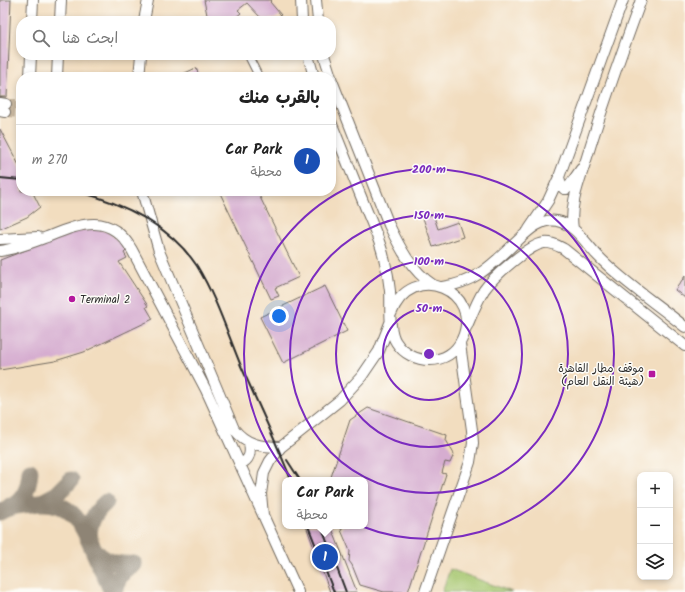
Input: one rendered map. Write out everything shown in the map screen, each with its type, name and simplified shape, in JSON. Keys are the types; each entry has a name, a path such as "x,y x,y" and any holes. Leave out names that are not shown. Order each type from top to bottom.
{"main road":[{"path":"32,16 33,0"},
{"path":"60,16 61,0"},
{"path":"146,16 148,0"},
{"path":"300,0 302,16"},
{"path":"316,0 318,16"},
{"path":"527,232 548,200 559,177 623,0"},
{"path":"573,228 573,207 585,164 641,0"},
{"path":"30,60 30,72"},
{"path":"57,72 58,60"},
{"path":"139,72 141,60"},
{"path":"309,60 312,72"},
{"path":"326,60 329,72"},
{"path":"336,91 386,218 396,239 412,267 425,280 451,292 458,300 465,314 466,329"},
{"path":"336,134 383,253 389,279 391,319 394,340 402,350 413,358 430,361 447,356 454,351 460,344 474,309 483,292 496,275 534,247 542,243 550,243 559,246 571,254 685,346"},
{"path":"336,145 346,158"},
{"path":"559,177 561,186 567,189 585,164"},
{"path":"143,196 159,251 230,423 238,435 249,443 281,447"},
{"path":"263,515 261,501 262,480 270,461 281,447 353,388 378,351 391,319 394,305 400,298 407,291 415,287 424,285 455,286 463,283 492,266 527,232 544,221 558,221 573,228 599,257 623,280 685,327"},
{"path":"0,251 23,246 80,224 92,223 110,228 125,240 154,290 203,384 298,592"},
{"path":"0,239 46,237"},
{"path":"425,592 467,471 472,448 472,430 460,344"},
{"path":"240,464 246,461 249,457 249,443"}],"street":[{"path":"250,60 256,72"},
{"path":"309,72 310,66"}],"green space":[{"path":"450,569 512,592 442,592"}],"building":[{"path":"0,0 11,0 7,97 0,97"},
{"path":"204,0 272,0 270,2 281,15 259,16 247,3 238,10 241,13 237,16 207,16"},
{"path":"196,68 198,72 187,72"},
{"path":"0,129 16,159 16,196 34,196 40,207 27,217 0,229"},
{"path":"221,196 259,196 299,277 275,288 279,296 271,299"},
{"path":"433,214 438,229 458,222 463,237 433,247 423,218"},
{"name":"Terminal 2","path":"98,229 107,231 122,243 126,251 124,253 127,258 119,262 148,306 146,307 153,319 84,352 55,361 0,370 0,260 79,230"},
{"path":"685,276 685,298 675,290"},
{"path":"325,286 347,331 283,363 260,317"},
{"path":"368,408 447,435 446,440 454,454 450,463 445,462 442,473 446,474 408,592 384,592 360,585 349,561 350,551 342,529 368,529 368,477 331,477 350,420"},
{"path":"307,529 332,529 357,592 330,592"}],"taxiway":[{"path":"10,506 17,503 24,495 28,486 30,471"},
{"path":"42,502 57,494 71,480"},
{"path":"106,502 96,513 91,524 89,535 92,545 98,554 107,560 119,564 134,564 121,575 116,583 114,592"},
{"path":"0,512 8,508 28,504 56,504 65,508 72,514 83,529 112,592"}],"tunnel":[{"path":"6,104 16,104"},
{"path":"5,112 16,113"}],"railway":[{"path":"0,178 16,180"},
{"path":"94,196 128,209 159,227 186,251 197,266 216,302 241,366 290,477"},
{"path":"287,460 298,477"},
{"path":"309,529 334,592"},
{"path":"322,529 346,592"}],"place":[{"name":"Terminal 2","path":"72,299"},
{"name":"موقف مطار القاهرة (هيئة النقل العام)","path":"652,374"},
{"name":"Car Park","path":"325,557"}]}
